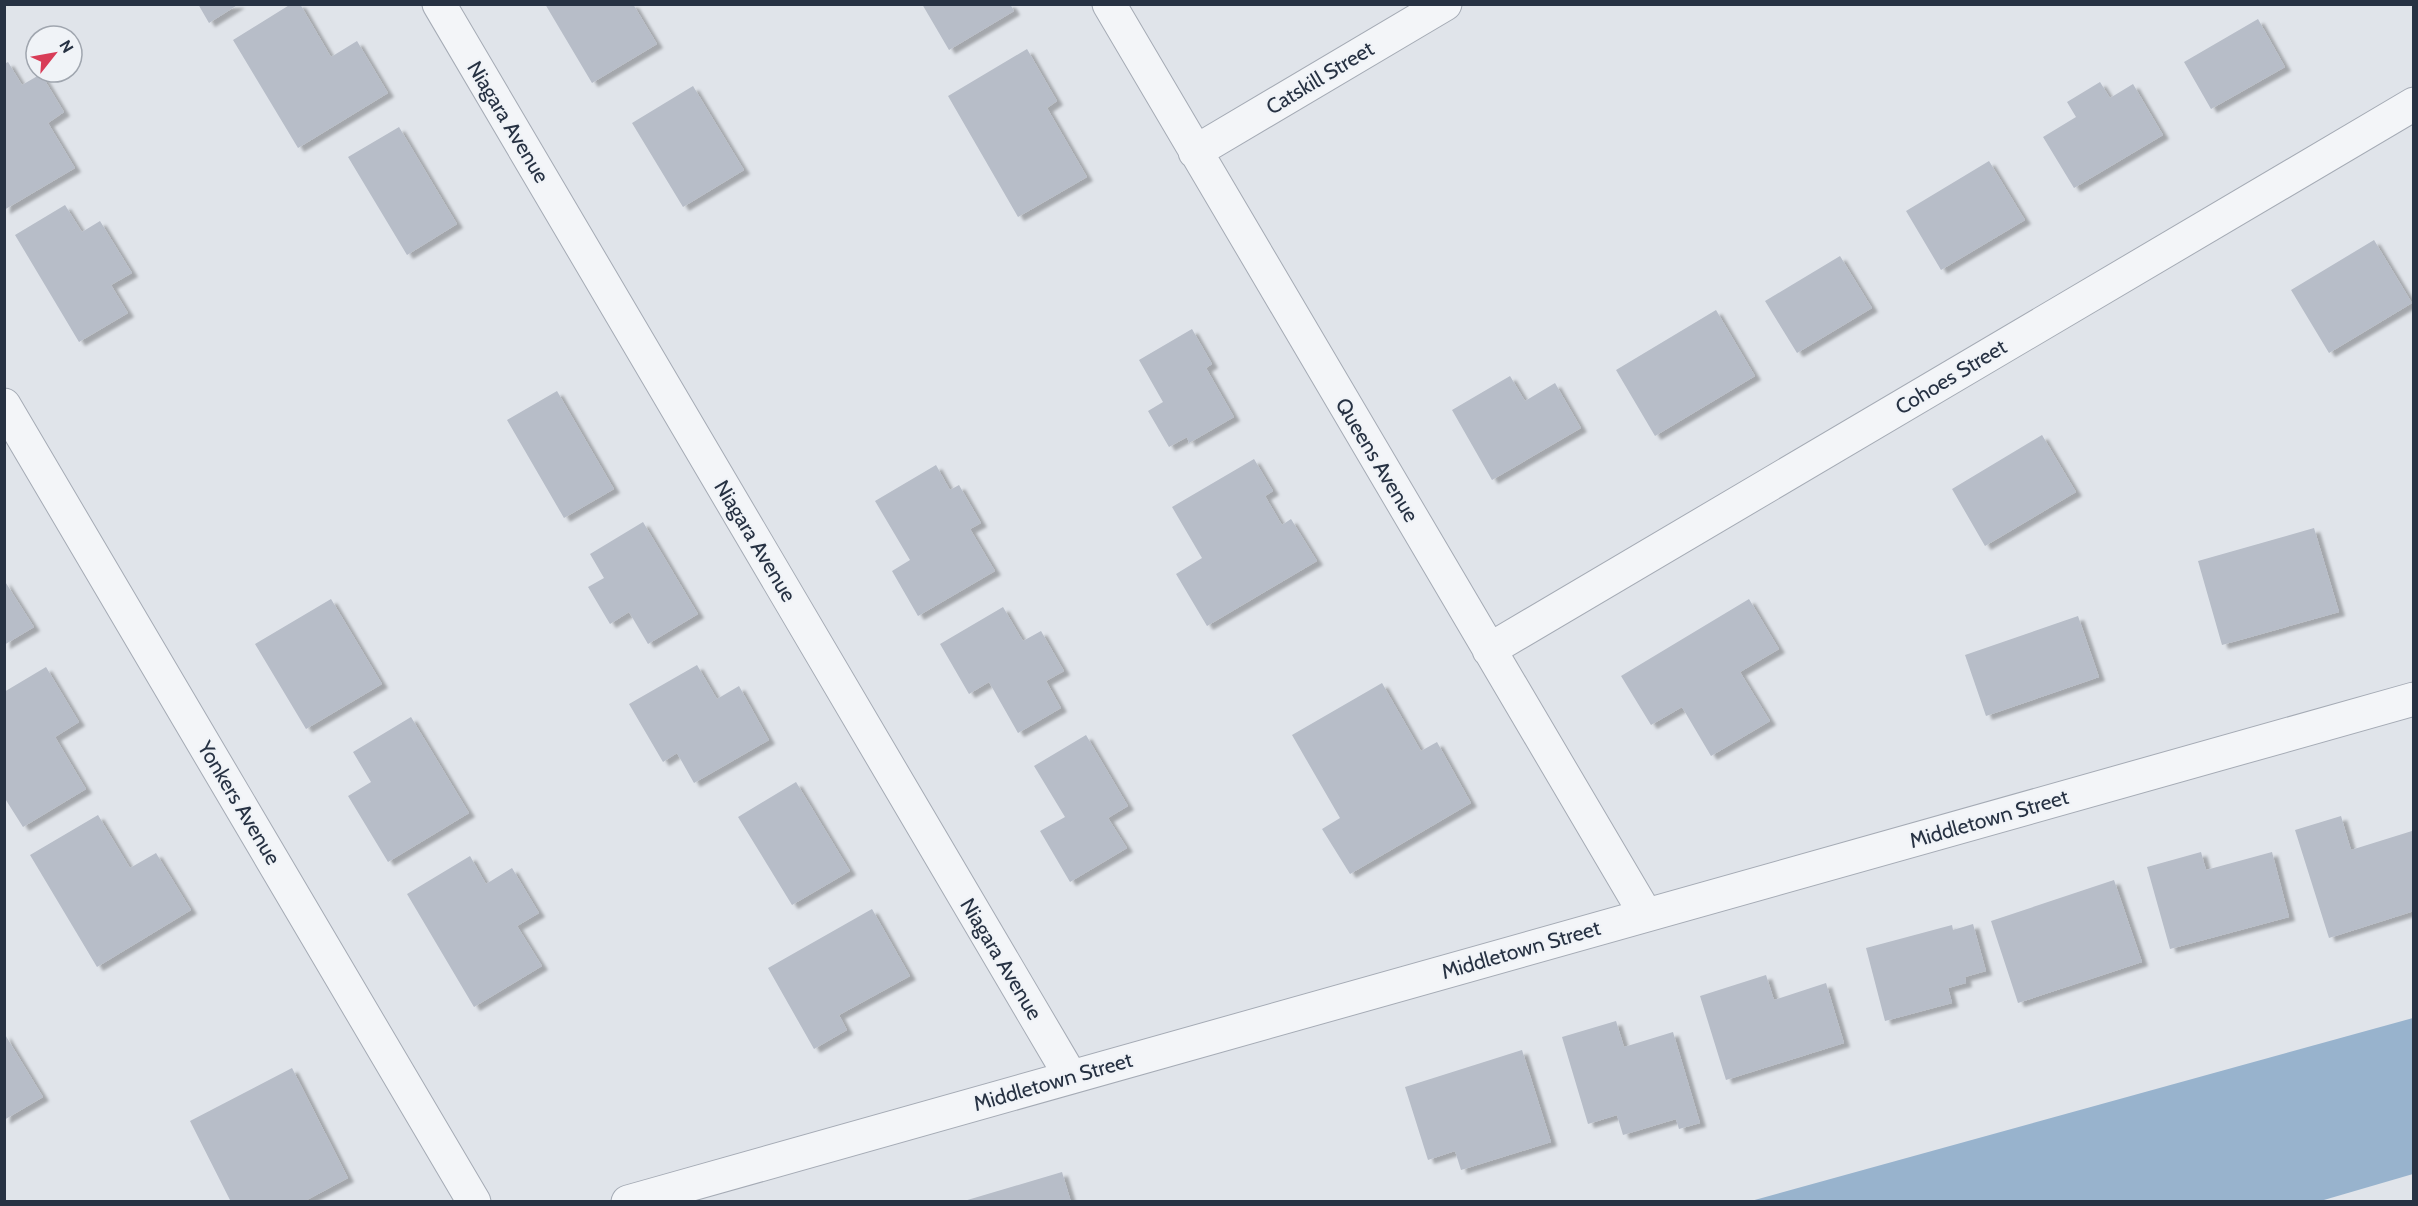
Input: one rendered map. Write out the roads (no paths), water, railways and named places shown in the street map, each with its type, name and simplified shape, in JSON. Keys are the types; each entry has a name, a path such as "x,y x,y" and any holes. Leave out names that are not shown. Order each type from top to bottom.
{"street":[{"name":"Niagara Avenue","path":"439,4 1071,1077"},
{"name":"Queens Avenue","path":"1109,4 1646,915"},
{"name":"Catskill Street","path":"1195,152 1445,4"},
{"name":"Cohoes Street","path":"1489,650 2414,104"},
{"name":"Yonkers Avenue","path":"4,405 474,1202"},
{"name":"Middletown Street","path":"628,1202 2414,699"}],"water":[{"path":"2413,1018 2413,1174 2317,1202 1751,1201"}]}
